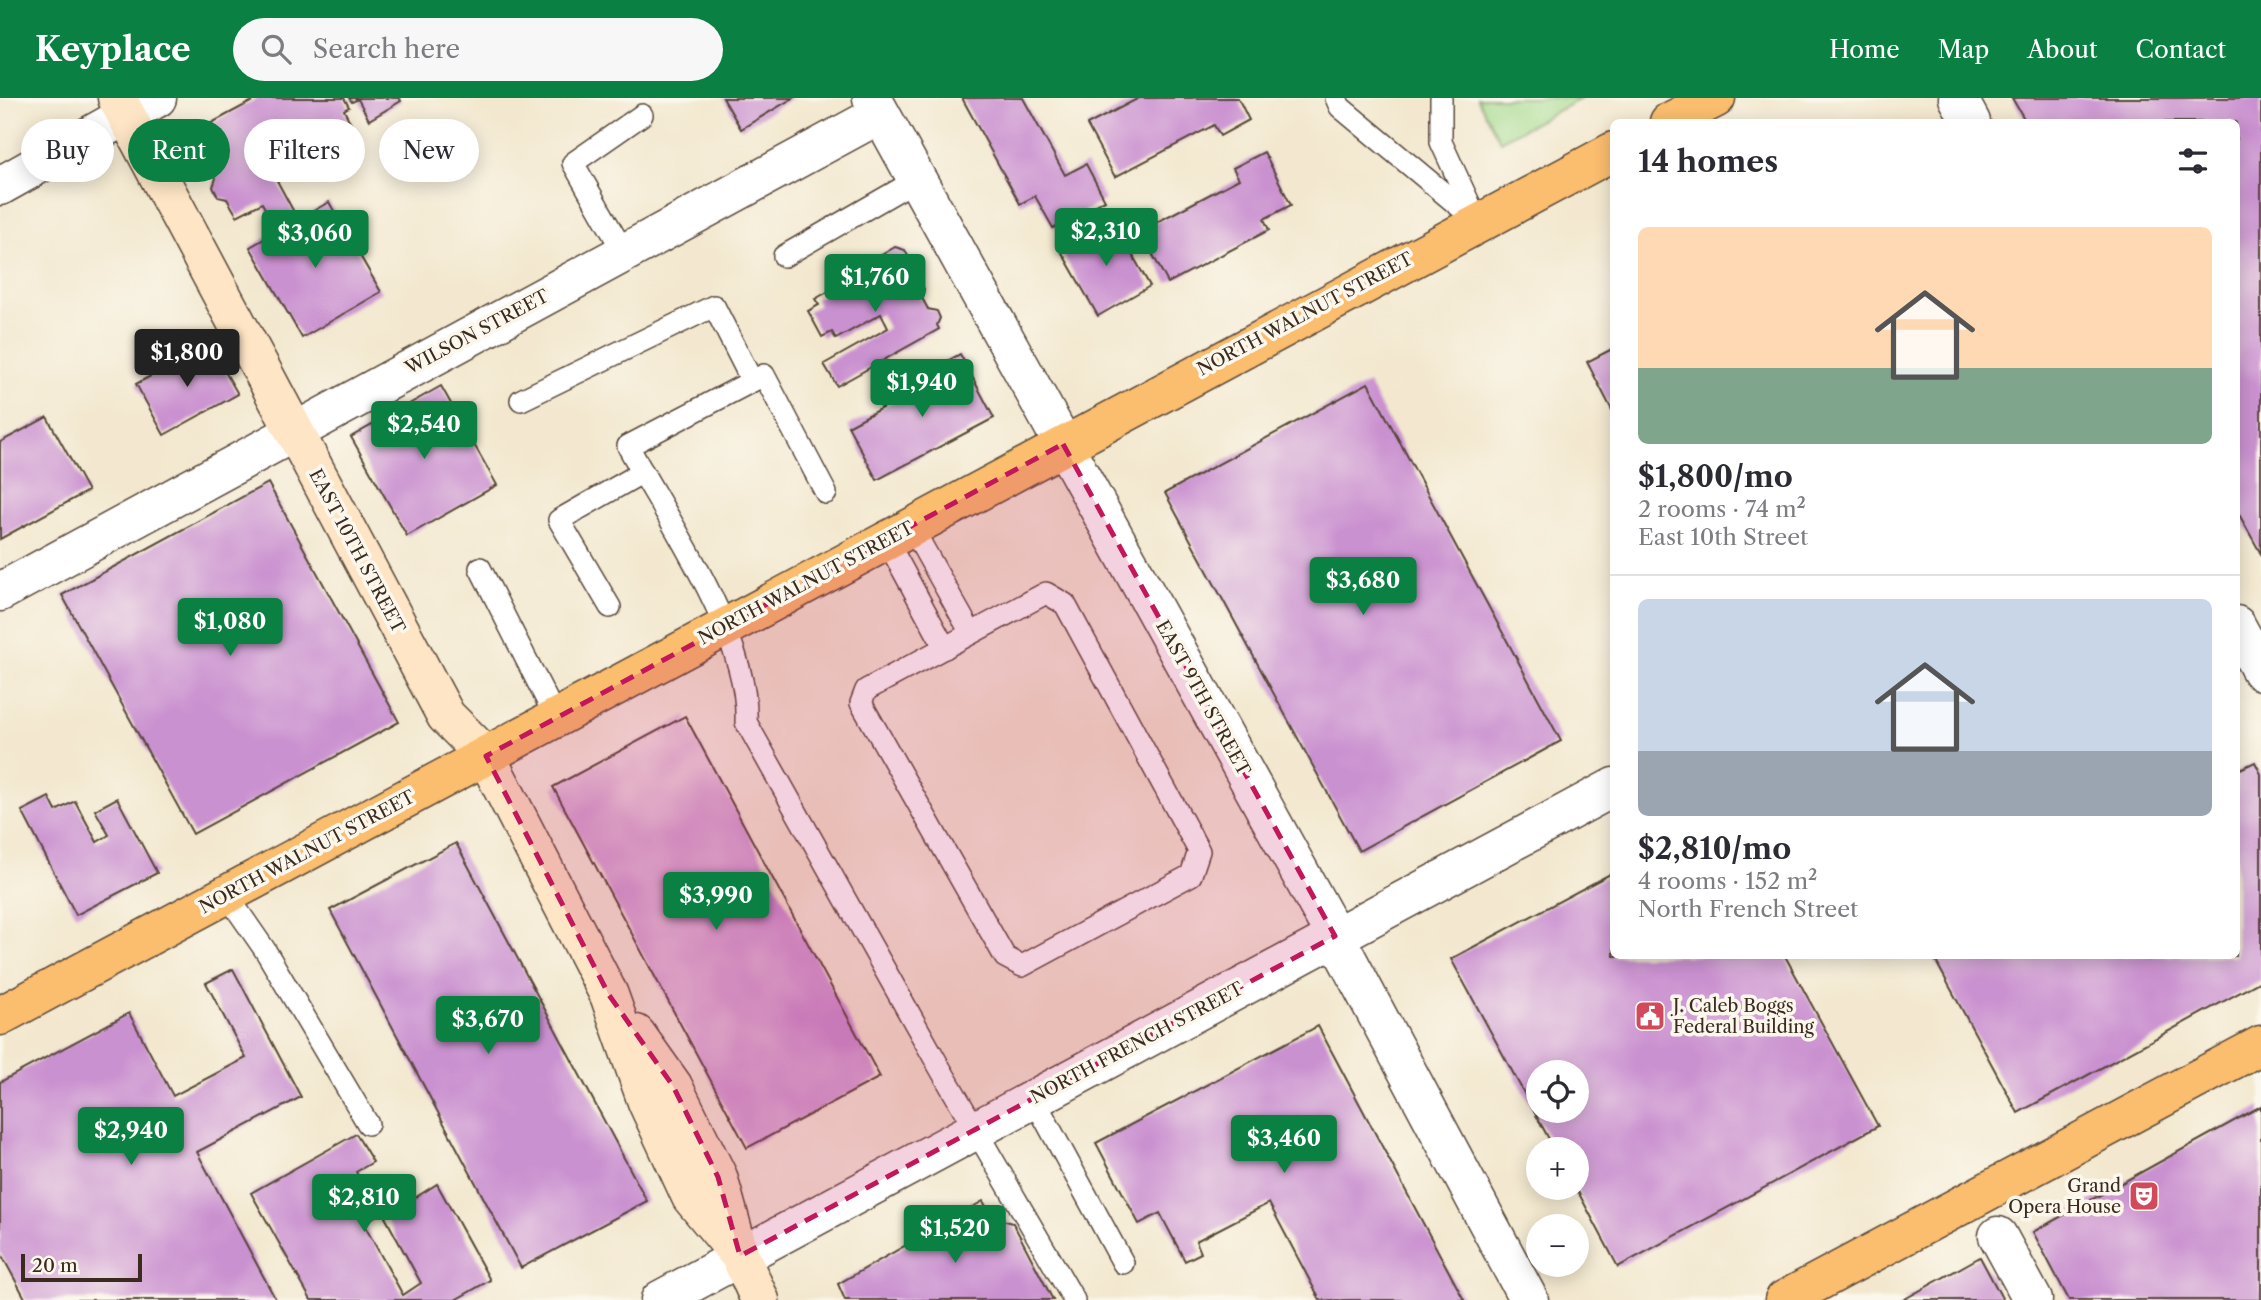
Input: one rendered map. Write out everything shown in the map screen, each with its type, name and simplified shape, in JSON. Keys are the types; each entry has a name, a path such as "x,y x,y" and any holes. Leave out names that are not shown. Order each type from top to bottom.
{"main road":[{"path":"1675,119 1716,98"},
{"name":"NORTH WALNUT STREET","path":"0,1016 1477,221 1610,153"},
{"path":"1784,1300 2261,1045"}],"street":[{"path":"1958,98 1968,119"},
{"path":"0,186 133,103"},
{"name":"EAST 10TH STREET","path":"133,103 293,432 446,716 486,756 609,995 647,1102 691,1197 740,1256 760,1300"},
{"name":"WILSON STREET","path":"0,592 624,253 876,106"},
{"name":"EAST 9TH STREET","path":"876,106 1335,936 1529,1300"},
{"path":"2240,632 2261,671"},
{"name":"NORTH FRENCH STREET","path":"660,1300 1610,789"},
{"path":"1998,1236 2033,1300"}],"lane":[{"path":"1336,98 1340,107 1477,221"},
{"path":"1441,98 1441,142 1477,221"},
{"path":"624,253 573,163 642,115"},
{"path":"784,256 916,180"},
{"path":"521,400 715,306 752,381"},
{"path":"826,494 764,375 628,446 726,626 747,696 746,722 1074,1300"},
{"path":"610,607 559,520 642,472"},
{"path":"899,533 971,633"},
{"path":"899,533 945,648"},
{"path":"480,568 556,718"},
{"path":"1046,593 1065,604 1199,851 1191,875 1022,966 1005,957 861,703 866,690 945,648 1046,593"},
{"path":"227,895 265,950 368,1124"},
{"path":"1034,1099 1123,1263"}],"highlighted area":[{"path":"1063,444 1335,936 740,1256 718,1177 673,1086 609,995 486,756"}],"green space":[{"path":"1477,98 1582,98 1500,141"}],"building":[{"path":"258,98 344,98 349,107 344,110 348,119 244,119 244,182 278,182 294,212 273,223 262,203 237,216 227,199 218,197 213,187 215,182 230,182 230,119 219,119"},
{"path":"349,98 399,98 401,101 369,120 358,99 352,102"},
{"path":"723,98 793,98 741,129"},
{"path":"962,98 1023,98 1065,175 1086,164 1105,200 1053,228 1035,196 1020,204"},
{"path":"1139,98 1238,98 1249,120 1220,136 1214,125 1115,177 1087,125"},
{"path":"2012,98 2261,98 2261,554 2240,516 2240,119 2024,119"},
{"path":"1264,152 1291,205 1264,219 1269,230 1168,283 1140,231 1239,179 1233,168"},
{"path":"329,202 381,292 302,338 250,247"},
{"path":"1113,221 1150,286 1098,316 1061,251"},
{"path":"895,247 905,250 909,258 906,268 912,280 919,281 924,289 922,298 928,309 937,311 940,318 937,325 939,329 837,386 824,364 888,328 881,314 836,339 832,332 822,337 808,311 819,305 815,299 858,275 856,270"},
{"path":"209,344 238,394 164,435 136,384"},
{"path":"1610,350 1610,406 1587,362"},
{"path":"960,354 994,418 877,480 848,426 919,388 914,379"},
{"path":"1368,383 1561,741 1359,851 1165,493"},
{"path":"441,386 497,485 407,536 351,437"},
{"path":"47,417 88,491 0,539 0,442"},
{"path":"268,483 399,722 193,834 62,595"},
{"path":"685,716 880,1077 747,1148 553,787"},
{"path":"2255,762 2261,774 2261,981 2018,1113 1935,959 2240,959 2240,769"},
{"path":"49,797 56,811 75,801 97,842 109,835 95,810 117,798 157,873 76,915 22,811"},
{"path":"456,843 647,1201 521,1268 330,910"},
{"name":"J. Caleb Boggs Federal Building","path":"1610,874 1610,959 1787,959 1878,1126 1618,1267 1582,1200 1589,1200 1589,1137 1548,1137 1540,1123 1589,1123 1589,1060 1526,1060 1526,1097 1451,959"},
{"path":"233,969 301,1097 197,1152 276,1300 26,1300 0,1252 0,1082 129,1013 173,1096 246,1058 206,983"},
{"path":"1318,1026 1464,1300 1320,1300 1269,1203 1196,1241 1201,1253 1185,1261 1160,1213 1139,1224 1096,1143"},
{"name":"Grand Opera House","path":"2261,1106 2261,1300 2069,1300 2033,1232"},
{"path":"356,1134 373,1162 356,1172 381,1213 363,1223 403,1295 421,1283 385,1217 437,1184 490,1280 455,1300 311,1300 251,1193"},
{"path":"983,1201 992,1217 1013,1223 1053,1300 845,1300 838,1284"},
{"path":"1980,1257 2003,1300 1903,1300"}],"place":[{"name":"J. Caleb Boggs Federal Building","path":"1650,1016"},
{"name":"Grand Opera House","path":"2144,1196"}]}
